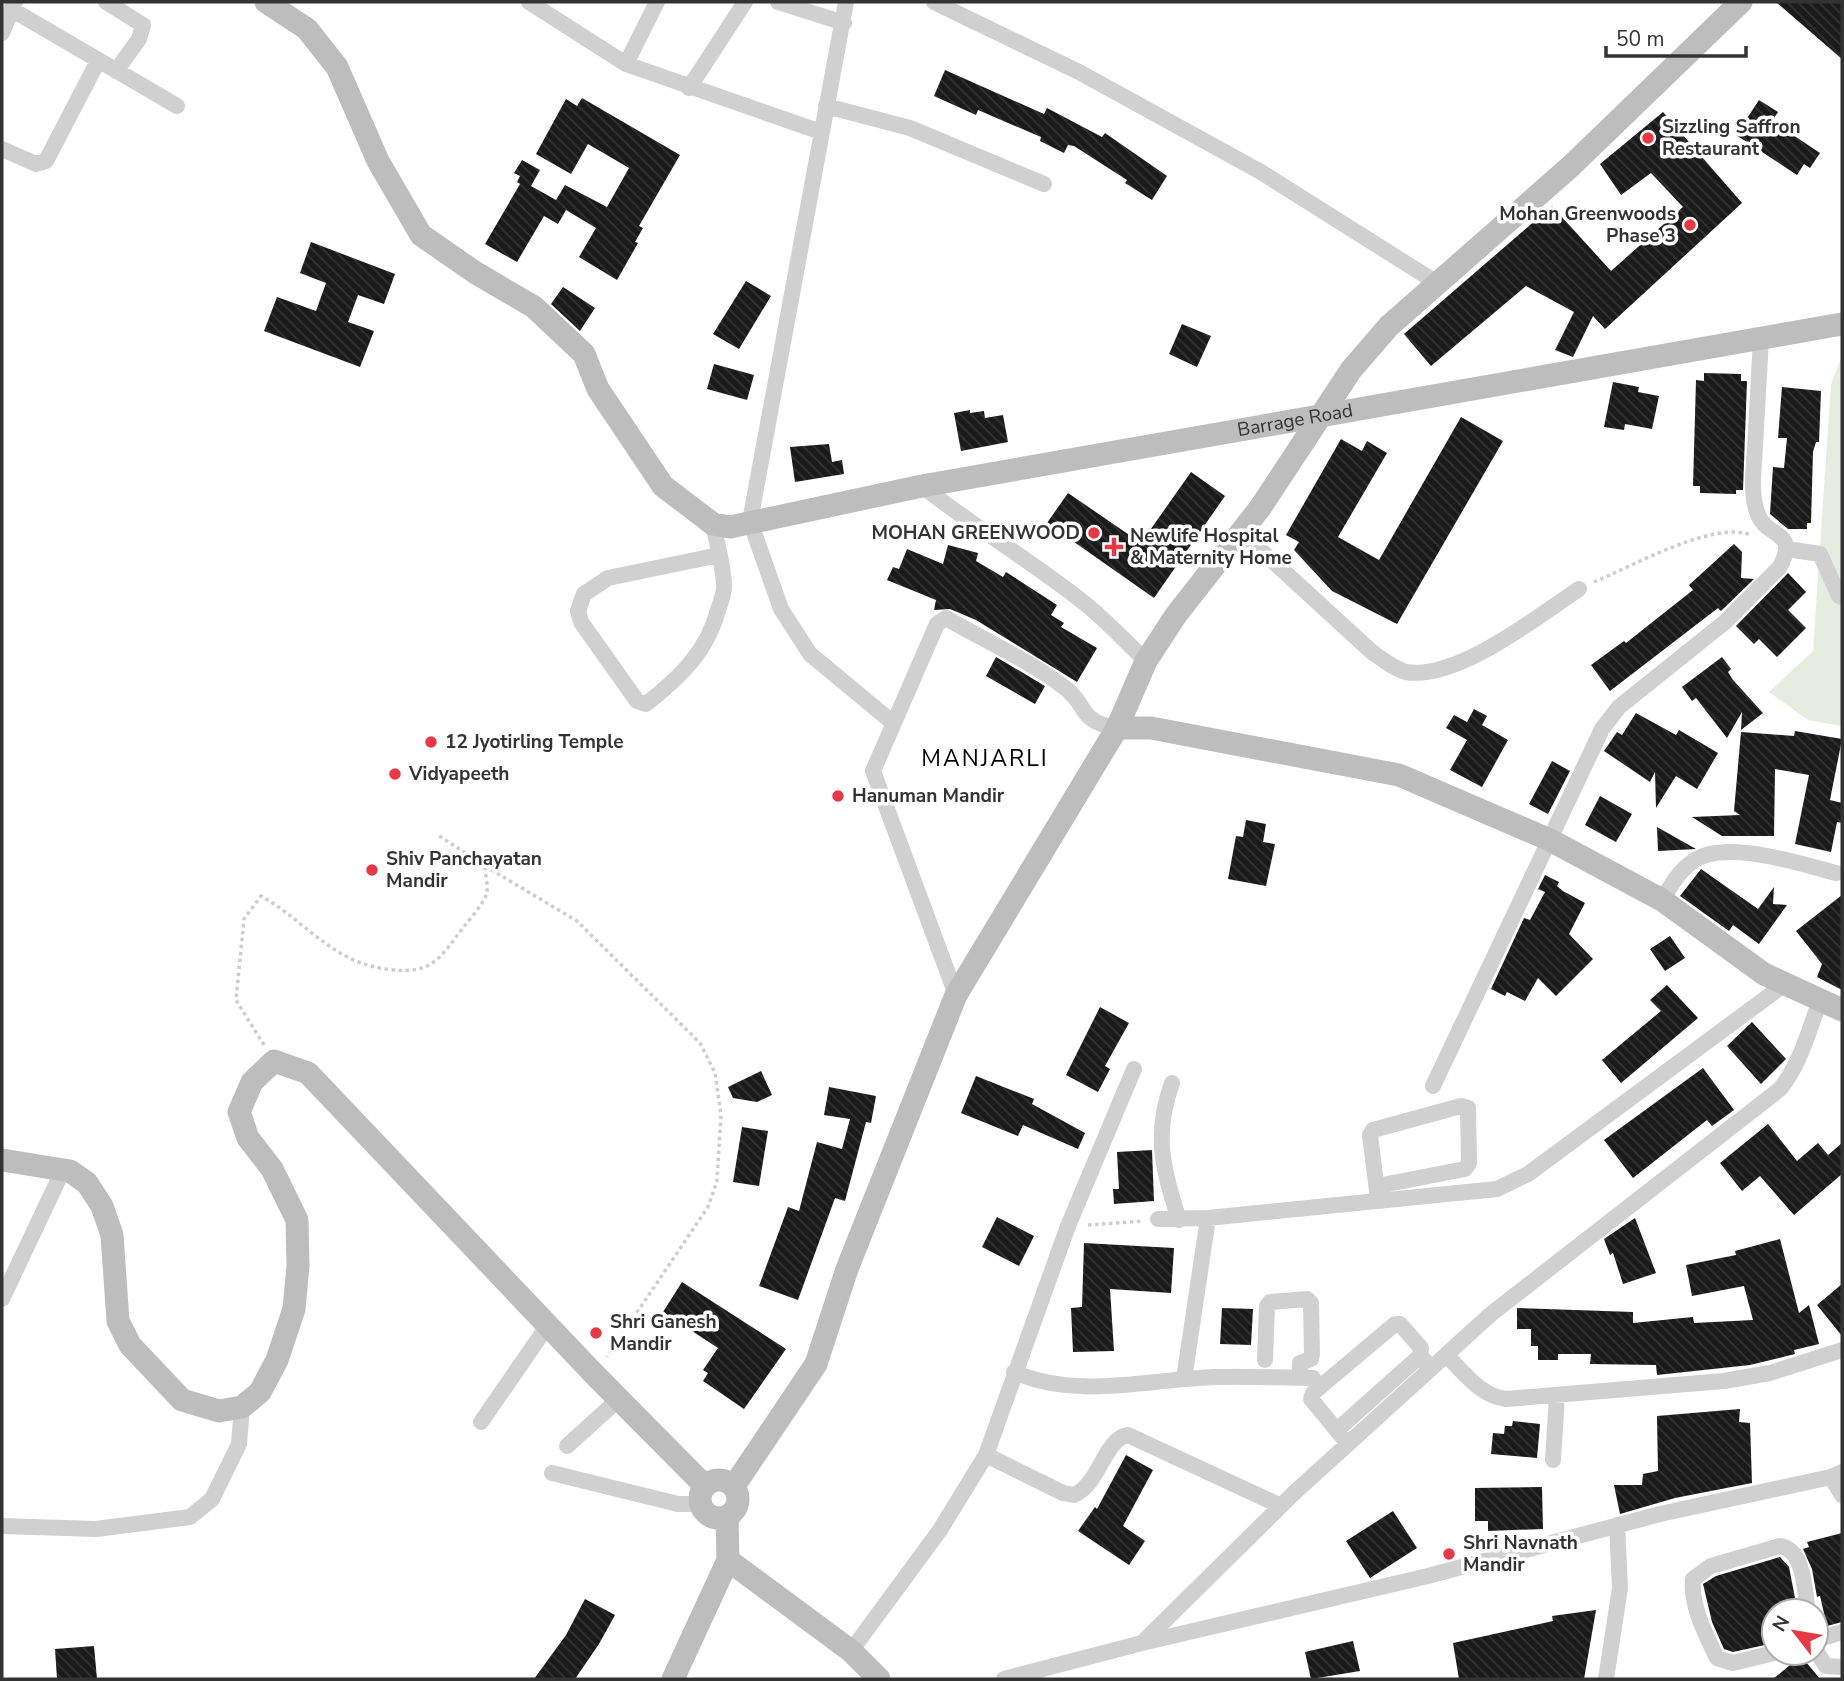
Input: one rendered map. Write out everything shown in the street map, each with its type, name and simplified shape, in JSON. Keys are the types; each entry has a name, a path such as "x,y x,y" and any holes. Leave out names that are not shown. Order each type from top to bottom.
{"street":[{"path":"106,2 143,25 139,39 116,71"},
{"path":"266,2 307,29 337,66 378,161 421,234 477,273 534,307 584,354 598,389 663,486 713,524 719,555 725,586 713,633 697,657 674,682 646,704 638,701 581,622 578,611 584,594 608,578 719,555"},
{"path":"529,2 626,64 821,132"},
{"path":"551,17 559,2"},
{"path":"626,64 657,2"},
{"path":"689,88 746,2"},
{"path":"778,2 844,23"},
{"path":"846,2 750,521 781,609 810,654 891,722"},
{"path":"934,2 1079,72 1261,173 1437,283"},
{"path":"673,1679 728,1560 727,1517 738,1503 734,1486 816,1364 847,1269 956,995 1117,728 1146,661 1177,615 1242,533 1351,370 1389,326 1571,166 1741,2"},
{"path":"2,33 13,6 98,61 177,106"},
{"path":"2,149 36,164 46,161 98,61"},
{"path":"826,106 910,128 1044,184"},
{"name":"Barrage Road","path":"713,524 730,527 922,486 1842,324"},
{"path":"1433,1086 1602,729 1619,708 1725,622 1779,568 1787,549 1785,541 1762,521 1756,512 1754,482 1761,338"},
{"path":"922,486 962,518 1006,545 1086,604 1146,661"},
{"path":"1242,533 1374,653 1397,669 1410,672 1477,656 1579,589"},
{"path":"1787,549 1820,554 1839,596 1842,597"},
{"path":"956,995 873,771 891,722 937,624 946,618 1067,688 1089,719 1098,725 1151,728 1399,775 1550,840 1662,900 1764,974 1842,1010"},
{"path":"1662,900 1678,876 1691,862 1703,855 1768,856 1836,873"},
{"path":"1158,1219 1208,1218 1377,1193 1497,1189 1528,1174 1785,984"},
{"path":"1337,1430 1380,1391 1426,1362 1446,1355 1491,1314 1780,1089 1802,1053 1820,1001"},
{"path":"6,1166 63,1170 87,1183 103,1206 112,1235 118,1321 130,1345 182,1400 219,1411 243,1407 261,1392 277,1360 293,1309 298,1266 297,1220 272,1169 248,1138 239,1112 252,1082 274,1061 308,1073 595,1375 620,1398 703,1495 711,1517 727,1517"},
{"path":"852,1651 940,1530 986,1455 1068,1226 1134,1069"},
{"path":"1172,1083 1160,1132 1163,1168 1179,1220"},
{"path":"1461,1105 1468,1108 1469,1163 1465,1169 1377,1193 1370,1135 1373,1130 1461,1105"},
{"path":"2,1299 63,1170"},
{"path":"1184,1379 1208,1218"},
{"path":"1014,1372 1047,1384 1083,1388 1184,1379 1307,1378 1300,1363 1311,1359 1312,1354 1311,1303 1307,1299 1270,1302 1267,1306 1265,1360"},
{"path":"1348,1444 1311,1399 1313,1394 1395,1324 1400,1324 1421,1348 1426,1362"},
{"path":"481,1422 548,1325"},
{"path":"1446,1355 1493,1398 1724,1381 1770,1373 1842,1350"},
{"path":"1142,1643 1281,1506 1391,1404 1426,1362"},
{"path":"1380,1391 1391,1404"},
{"path":"1553,1460 1557,1395"},
{"path":"567,1446 620,1398"},
{"path":"2,1526 96,1530 190,1517 212,1499 239,1444 243,1407"},
{"path":"986,1455 1063,1493 1074,1495 1090,1483 1118,1438 1128,1435 1281,1506"},
{"path":"552,1473 678,1504 703,1495 720,1480 734,1486"},
{"path":"1004,1679 1142,1643 1427,1576 1617,1525 1837,1474 1842,1495"},
{"path":"1606,1679 1620,1588 1617,1525"},
{"path":"1760,1656 1733,1663 1717,1658 1707,1637 1692,1589 1693,1579 1711,1566 1780,1546 1789,1548 1797,1555 1805,1597"},
{"path":"728,1560 852,1651 874,1678"}],"path":[{"path":"1579,589 1700,537 1742,531 1753,536"},
{"path":"438,835 577,921 700,1044 715,1073 721,1115 719,1160 717,1181 708,1207 595,1375"},
{"path":"274,1061 236,1000 244,919 261,896 280,907 332,950 358,964 376,969 411,972 438,961 487,894 485,866"},
{"path":"1068,1226 1158,1219"}],"shaded area":[{"path":"1842,356 1842,726 1808,720 1769,692 1813,651 1831,384"}],"building":[{"path":"1776,2 1842,2 1842,59"},
{"path":"945,70 1044,114 1047,108 1102,137 1105,133 1167,176 1152,200 1125,183 1127,180 1074,146 1068,145 1064,153 1040,141 1041,137 978,110 976,115 934,96"},
{"path":"582,98 680,155 639,226 643,228 635,242 638,243 617,280 579,257 596,228 566,210 558,224 544,216 517,262 485,244 520,184 517,182 520,176 514,173 522,160 540,170 531,186 556,200 565,185 607,207 629,168 588,144 571,174 536,154 566,99 577,106"},
{"path":"1759,100 1778,112 1772,121 1820,153 1810,168 1804,164 1797,175 1736,135"},
{"name":"Mohan Greenwoods Phase 3","path":"1663,112 1742,203 1605,329 1593,316 1573,357 1555,350 1574,312 1526,286 1431,366 1404,334 1552,206 1611,271 1683,207 1651,173 1621,195 1600,164"},
{"path":"311,242 395,274 384,304 358,295 348,322 374,331 360,367 264,331 277,297 316,311 326,283 300,273"},
{"path":"746,281 771,296 739,349 713,334"},
{"path":"563,287 595,308 580,331 551,304"},
{"path":"1182,324 1211,336 1197,367 1169,354"},
{"path":"714,364 754,375 747,400 707,389"},
{"path":"1704,373 1741,374 1741,381 1747,381 1743,490 1736,490 1736,494 1700,493 1700,486 1693,486 1696,380 1704,381"},
{"path":"1613,382 1639,387 1638,392 1659,396 1652,429 1625,424 1624,430 1604,427"},
{"path":"1782,387 1821,391 1819,442 1816,442 1813,452 1811,523 1807,523 1807,529 1788,529 1770,514 1773,467 1784,468 1787,438 1778,438"},
{"path":"970,410 970,413 984,411 985,418 1003,415 1008,442 961,451 954,413"},
{"path":"1461,417 1503,441 1397,624 1332,591 1294,550 1299,542 1286,535 1341,439 1362,451 1367,441 1387,453 1338,537 1379,560"},
{"path":"829,444 832,462 842,460 844,474 795,482 790,447"},
{"name":"MOHAN GREENWOOD","path":"1191,472 1225,496 1154,598 1047,523 1068,493 1141,543"},
{"path":"1734,544 1742,552 1741,578 1754,579 1721,611 1718,608 1610,691 1591,665 1624,641 1626,643 1693,590 1689,585"},
{"path":"948,545 978,553 976,561 1003,577 1006,572 1057,605 1051,615 1064,623 1061,627 1097,648 1077,682 976,620 950,609 934,610 936,600 887,580 893,567 899,569 907,549 943,564"},
{"path":"1788,573 1806,592 1788,610 1806,628 1777,657 1759,639 1754,644 1736,626"},
{"path":"996,657 1045,686 1035,704 986,676"},
{"path":"1722,657 1731,669 1728,672 1733,680 1763,713 1741,730 1742,712 1727,738 1696,698 1692,701 1682,687"},
{"path":"1474,709 1487,716 1482,725 1508,740 1482,787 1450,770 1467,740 1446,728 1454,715 1467,722"},
{"path":"1636,713 1676,735 1679,730 1718,753 1697,789 1676,776 1656,808 1655,772 1650,782 1604,751 1617,732 1622,735"},
{"path":"1795,731 1842,739 1830,800 1842,803 1842,823 1837,822 1831,852 1795,844 1809,775 1775,769 1774,836 1722,836 1692,817 1740,815 1734,811 1741,732 1794,736"},
{"path":"1552,761 1570,771 1548,814 1529,804"},
{"path":"1600,796 1632,814 1616,842 1585,825"},
{"path":"1246,820 1266,824 1263,842 1275,844 1266,886 1228,879 1236,836 1243,837"},
{"path":"1657,827 1696,849 1658,851"},
{"path":"1701,869 1758,909 1774,887 1773,904 1787,905 1759,944 1733,925 1729,931 1680,896"},
{"path":"1545,875 1559,882 1557,886 1563,891 1585,903 1569,934 1593,959 1556,996 1538,978 1525,1001 1507,992 1505,996 1491,989 1524,918 1530,920 1545,892 1538,889"},
{"path":"1842,895 1842,990 1817,977 1822,964 1796,931"},
{"path":"1670,936 1685,958 1665,971 1650,949"},
{"path":"1667,985 1698,1018 1621,1083 1602,1060 1661,1011 1650,1000"},
{"path":"1100,1007 1129,1023 1105,1066 1110,1069 1098,1092 1066,1075"},
{"path":"1752,1022 1786,1059 1761,1084 1727,1046"},
{"path":"1703,1068 1734,1110 1712,1126 1707,1120 1633,1178 1604,1140"},
{"path":"761,1071 772,1095 757,1102 733,1098 728,1087"},
{"path":"976,1076 1034,1099 1032,1104 1085,1133 1078,1149 1023,1125 1018,1136 961,1113"},
{"path":"829,1087 876,1096 871,1123 866,1122 845,1201 835,1198 798,1300 759,1286 788,1207 799,1211 817,1142 842,1149 850,1119 824,1115"},
{"path":"1768,1124 1797,1161 1818,1143 1828,1155 1842,1143 1842,1174 1794,1215 1760,1176 1742,1191 1720,1163"},
{"path":"742,1127 768,1131 759,1186 733,1182"},
{"path":"1152,1150 1154,1201 1114,1204 1113,1189 1119,1189 1117,1152"},
{"path":"997,1217 1034,1236 1019,1266 982,1247"},
{"path":"1635,1218 1656,1273 1623,1284 1613,1253 1610,1255 1604,1239"},
{"path":"1780,1239 1799,1313 1809,1305 1819,1344 1794,1350 1795,1354 1750,1365 1657,1375 1656,1365 1590,1364 1591,1354 1558,1354 1558,1360 1538,1360 1538,1346 1531,1346 1531,1329 1517,1329 1517,1308 1633,1312 1633,1323 1693,1317 1694,1323 1753,1320 1744,1286 1692,1296 1686,1265 1736,1255 1735,1251"},
{"path":"1084,1243 1174,1248 1171,1293 1110,1289 1114,1351 1073,1352 1071,1308 1082,1307"},
{"path":"682,1282 786,1349 744,1409 703,1381 708,1373 703,1370 718,1348 663,1312"},
{"path":"1842,1284 1842,1336 1817,1305"},
{"path":"1222,1308 1253,1309 1251,1345 1220,1344"},
{"path":"1740,1409 1739,1422 1750,1423 1752,1483 1675,1498 1620,1514 1614,1485 1642,1485 1643,1474 1658,1471 1657,1416"},
{"path":"1513,1421 1540,1424 1537,1458 1491,1454 1493,1433 1504,1434 1505,1426 1512,1426"},
{"path":"1126,1455 1153,1470 1123,1526 1145,1541 1129,1565 1078,1531 1095,1507 1097,1509"},
{"path":"1542,1487 1543,1529 1488,1531 1488,1521 1475,1521 1475,1488"},
{"path":"1393,1511 1417,1548 1370,1578 1346,1541"},
{"path":"1842,1533 1842,1622 1830,1625 1830,1597 1817,1597 1812,1569 1803,1549 1809,1547 1807,1542"},
{"path":"1780,1557 1789,1567 1795,1597 1760,1597 1760,1646 1733,1652 1724,1649 1712,1622 1703,1584 1716,1576"},
{"path":"585,1599 615,1615 599,1644 575,1679 534,1679 566,1635"},
{"path":"1596,1610 1584,1679 1459,1679 1453,1643 1553,1621 1552,1616"},
{"path":"1353,1641 1360,1671 1311,1679 1305,1652"},
{"path":"94,1646 97,1679 57,1679 55,1649"},
{"path":"1788,1667 1810,1667 1820,1679 1773,1679"}],"place":[{"name":"Sizzling Saffron Restaurant","path":"1648,138"},
{"name":"Mohan Greenwoods Phase 3","path":"1690,225"},
{"name":"MOHAN GREENWOOD","path":"1094,533"},
{"name":"Newlife Hospital & Maternity Home","path":"1114,547"},
{"name":"12 Jyotirling Temple","path":"431,742"},
{"name":"Vidyapeeth","path":"395,774"},
{"name":"Hanuman Mandir","path":"838,796"},
{"name":"Shiv Panchayatan Mandir","path":"372,870"},
{"name":"Shri Ganesh Mandir","path":"596,1333"},
{"name":"Shri Navnath Mandir","path":"1449,1554"}],"district":[{"name":"MANJARLI","path":"985,758"}]}
